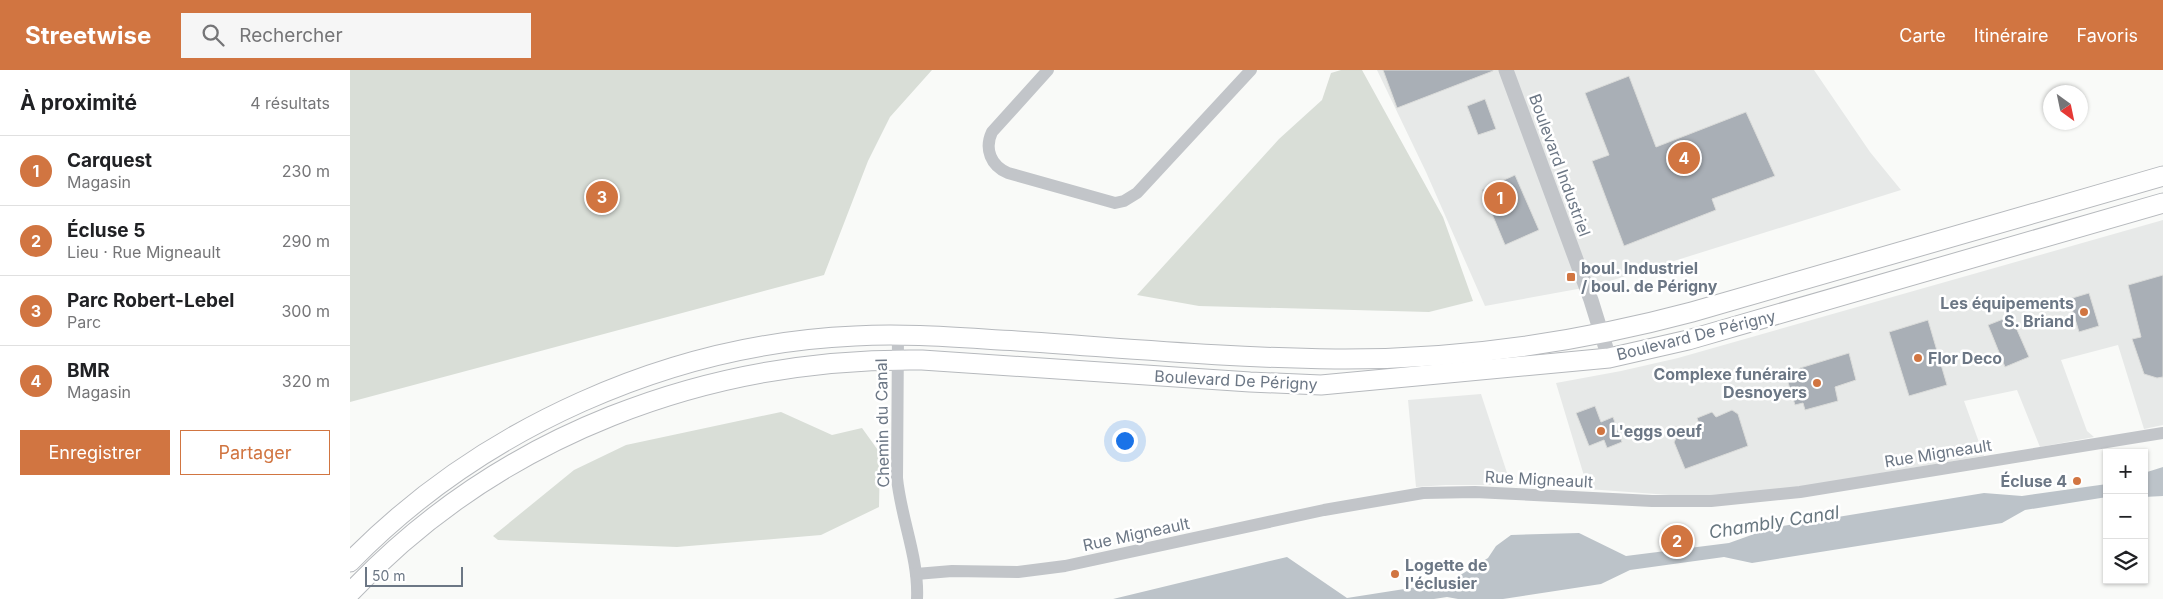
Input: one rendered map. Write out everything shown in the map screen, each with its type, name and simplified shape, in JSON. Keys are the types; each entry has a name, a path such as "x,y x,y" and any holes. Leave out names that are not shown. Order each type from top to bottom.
{"main road":[{"name":"Boulevard De Périgny","path":"350,562 404,512 466,466 520,433 596,396 664,371 745,350 827,338 898,335 1273,358 1354,359 1498,350 1602,333 1692,312 2163,176"},
{"name":"Boulevard De Périgny","path":"350,593 406,539 450,504 518,461 594,423 677,392 758,373 824,363 897,360 1258,383 1321,385 1609,358 1673,344 2163,203"}],"street":[{"path":"1048,70 992,132 988,145 991,158 1000,169 1008,173 1115,203 1124,201 1137,193 1251,70"},
{"name":"Boulevard Industriel","path":"1506,70 1602,333 1609,358"},
{"name":"Chemin du Canal","path":"898,335 896,478 916,574 917,599"},
{"name":"Rue Migneault","path":"916,574 1018,572 1065,566 1324,510 1423,494 1481,492 1652,501 1744,498 1800,492 2163,433"}],"shaded area":[{"path":"350,70 932,70 890,117 868,161 824,275 350,402"},
{"path":"1341,70 1362,70 1443,217 1473,301 1429,312 1199,306 1137,295 1279,139 1322,100 1331,73"},
{"path":"1377,70 1814,70 1870,152 1901,190 1594,286 1485,306 1426,172"},
{"path":"2163,220 2163,425 2144,429 2118,345 2061,360 2087,431 2094,437 2040,447 2017,390 1964,401 1984,456 1792,488 1736,494 1683,496 1588,489 1556,383 1678,358"},
{"path":"1481,394 1511,485 1416,487 1408,400"},
{"path":"781,412 832,435 862,428 880,453 879,507 821,535 677,547 498,540 493,536 574,470 626,445"},
{"path":"2163,467 2163,496 2148,497 2148,472"},
{"path":"2103,485 2103,498 2025,510 2002,523 1752,563 1724,557 1630,570 1601,584 1503,599 1458,599 1447,597 1434,599 1113,599 1287,557 1347,598 1449,582 1488,558 1496,546 1511,535 1579,533 1626,556 1729,543 1771,528 1984,493 2022,496"}],"building":[{"path":"1383,70 1493,70 1493,71 1397,108"},
{"path":"1629,76 1656,147 1746,112 1775,176 1712,199 1716,210 1624,246 1592,161 1609,155 1585,93"},
{"path":"1485,99 1496,129 1478,135 1467,106"},
{"path":"1515,175 1539,230 1505,245 1482,190"},
{"path":"2163,275 2163,377 2157,378 2144,374 2132,339 2141,337 2128,285"},
{"name":"Les équipements S. Briand","path":"2089,293 2099,326 2079,332 2069,299"},
{"path":"2011,316 2029,357 2005,367 1988,325"},
{"name":"Flor Deco","path":"1928,320 1947,385 1909,396 1889,332"},
{"name":"Complexe funéraire Desnoyers","path":"1849,353 1856,380 1835,387 1838,401 1805,410 1803,403 1795,405 1786,376 1800,372 1800,368"},
{"name":"L'eggs oeuf","path":"1595,406 1601,422 1613,417 1622,442 1607,448 1604,440 1589,446 1576,413"},
{"path":"1732,410 1738,414 1748,446 1685,469 1674,442 1678,435 1700,427 1697,418 1712,412 1716,417"}],"place":[{"name":"BMR","path":"1684,158"},
{"name":"Parc Robert-Lebel","path":"602,197"},
{"name":"Carquest","path":"1500,198"},
{"name":"boul. Industriel / boul. de Périgny","path":"1571,277"},
{"name":"Les équipements S. Briand","path":"2084,312"},
{"name":"Flor Deco","path":"1918,358"},
{"name":"Complexe funéraire Desnoyers","path":"1817,383"},
{"name":"L'eggs oeuf","path":"1601,431"},
{"name":"Écluse 4","path":"2077,481"},
{"name":"Écluse 5","path":"1677,541"},
{"name":"Logette de l'éclusier","path":"1395,574"}],"water label":[{"name":"Chambly Canal","path":"1774,522"}]}
